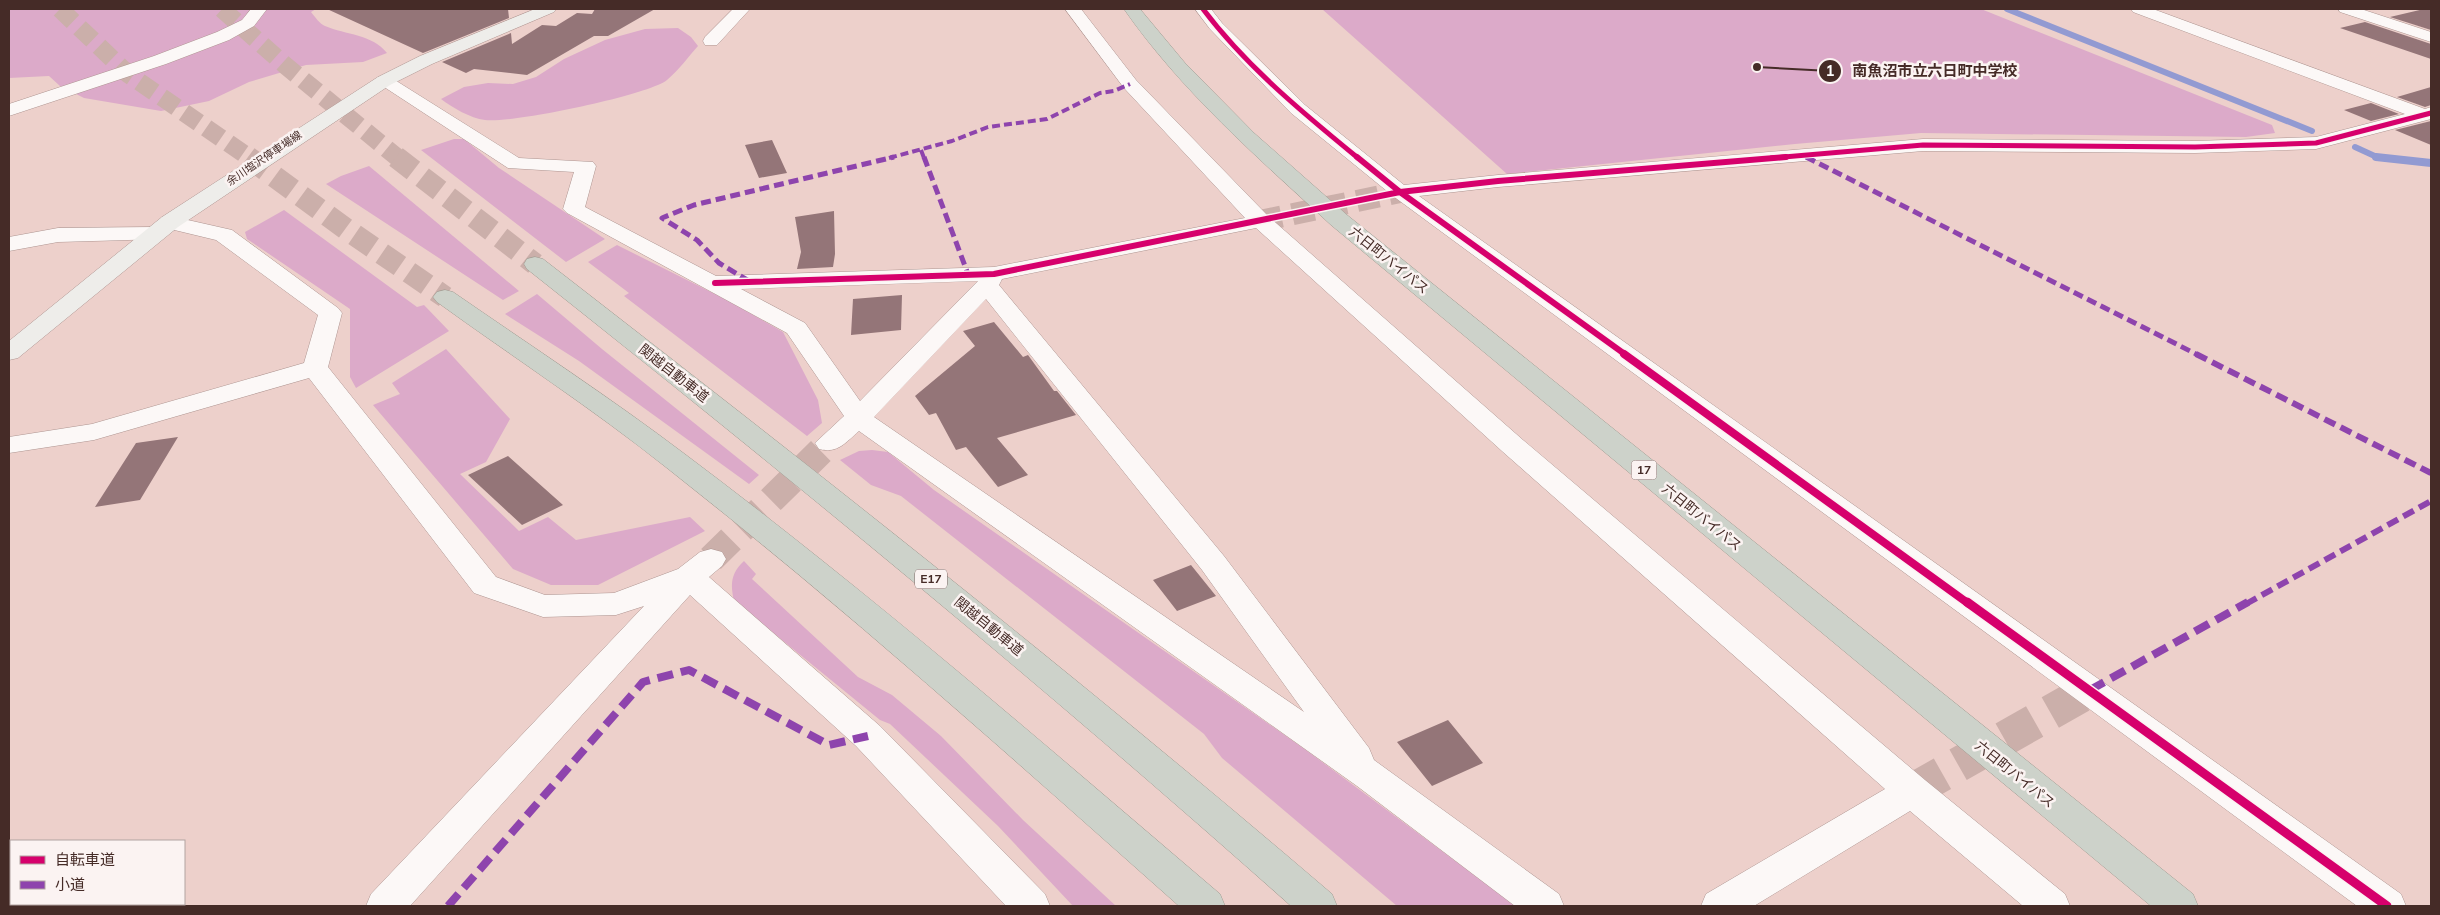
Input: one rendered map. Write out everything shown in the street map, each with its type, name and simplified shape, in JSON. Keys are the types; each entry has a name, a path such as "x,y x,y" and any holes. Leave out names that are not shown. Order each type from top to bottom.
{"highway":[{"name":"六日町バイパス","path":"1132,9 1179,67 1247,138 1339,220 2179,906"},
{"name":"関越自動車道","path":"535,264 820,488 1002,636 1318,906"},
{"path":"445,297 675,460 796,556 958,690 1206,906"}],"main road":[{"name":"余川塩沢停車場線","path":"9,353 162,228 384,81 426,60 548,9"}],"street":[{"path":"9,110 160,60 223,36 248,23 259,9"},
{"path":"711,41 742,9"},
{"path":"1073,9 1130,84 1260,221 1512,446 1912,791 2050,906"},
{"path":"1203,9 1216,26 1298,109 1400,192 2387,906"},
{"path":"2140,9 2428,114"},
{"path":"2346,9 2431,37"},
{"path":"384,81 515,164 586,166 574,209 796,328 858,418 1370,776 1545,906"},
{"path":"1400,192 1517,179 1923,146 2195,148 2316,143 2428,114"},
{"path":"715,283 990,280 1260,221"},
{"path":"9,244 58,235 162,228 224,235 330,313 315,368"},
{"path":"829,443 858,418 990,280"},
{"path":"990,280 1213,563 1370,776"},
{"path":"9,445 94,432 315,368"},
{"path":"315,368 485,585 543,606 616,604 700,568"},
{"path":"386,906 700,568"},
{"path":"700,568 868,736 1031,906"},
{"path":"1720,906 1912,791"}],"shaded area":[{"path":"9,9 316,9 311,12 323,25 366,38 387,53 363,62 306,65 249,82 209,101 161,111 84,98 60,86 49,76 9,78"},
{"path":"1322,9 1981,9 2272,125 2275,133 2246,137 1921,133 1507,174"},
{"path":"678,28 691,37 698,46 667,80 634,93 549,113 499,120 485,120 473,117 441,99 464,87 488,83 513,84 536,77 564,59 605,40 645,29"},
{"path":"454,139 464,139 499,168 605,239 566,262 421,150"},
{"path":"369,166 519,291 503,300 326,184 341,176"},
{"path":"284,210 417,307 424,305 449,331 356,388 350,377 350,309 247,239 245,232"},
{"path":"617,245 731,302 783,332 818,400 822,423 807,436 624,296 629,293 588,262"},
{"path":"537,294 602,349 759,475 749,484 579,361 505,314"},
{"path":"446,349 510,419 486,462 460,474 519,531 548,517 576,540 690,517 705,531 598,585 551,585 513,569 373,405 400,394 392,383"},
{"path":"859,451 888,452 934,490 1306,750 1516,906 1397,906 1222,758 1204,734 901,496 871,485 840,460"},
{"path":"744,561 756,574 752,579 858,677 892,695 941,736 1023,820 1116,906 1073,906 998,826 890,724 880,720 734,601 732,589 734,574"}],"building":[{"path":"327,9 508,9 509,18 423,53"},
{"path":"595,9 655,9 608,36 594,36 527,75 474,69 466,73 442,62 511,33 512,44 542,25 556,26 577,13 592,14"},
{"path":"2431,9 2431,30 2390,17"},
{"path":"2365,22 2431,44 2431,59 2340,28"},
{"path":"2431,87 2431,105 2425,107 2397,97"},
{"path":"2371,103 2399,114 2371,121 2344,110"},
{"path":"2431,121 2431,145 2395,130"},
{"path":"772,140 787,173 759,178 745,145"},
{"path":"834,211 835,254 833,267 797,269 801,252 795,217"},
{"path":"902,295 901,330 851,335 853,299"},
{"path":"994,322 1023,357 1028,355 1054,391 1057,391 1076,415 997,438 1028,475 998,487 966,447 956,450 936,413 929,415 915,396 975,346 963,331"},
{"path":"178,437 140,500 95,507 136,443"},
{"path":"508,456 563,505 522,525 468,475"},
{"path":"1191,565 1216,596 1177,611 1153,580"},
{"path":"1448,720 1483,763 1432,786 1397,742"}],"waterway":[{"path":"2007,9 2312,131"},
{"path":"2355,147 2377,157"},
{"path":"2377,157 2431,163"}],"tunnel":[{"path":"60,9 128,74 250,158"},
{"path":"222,9 286,66 398,158"},
{"path":"248,157 346,229 445,297"},
{"path":"396,157 535,264"},
{"path":"1260,221 1400,192"},
{"path":"711,559 829,443"},
{"path":"1912,791 2090,690"}],"marked path":[{"path":"749,281 719,263 697,240 662,218 694,205 848,169 952,141 988,127 1047,119 1100,93 1114,91 1130,84"},
{"path":"921,150 968,274"},
{"path":"1806,157 2431,473"},
{"path":"2090,690 2431,501"},
{"path":"448,906 643,682 689,670 829,745 868,736"}],"cycle path":[{"path":"1203,9 1216,26 1298,109 1400,192 2387,906"},
{"path":"715,283 994,274 1400,192 1498,181 1923,145 2195,147 2316,143 2431,113"}],"place":[{"name":"南魚沼市立六日町中学校","path":"1757,67"}]}
